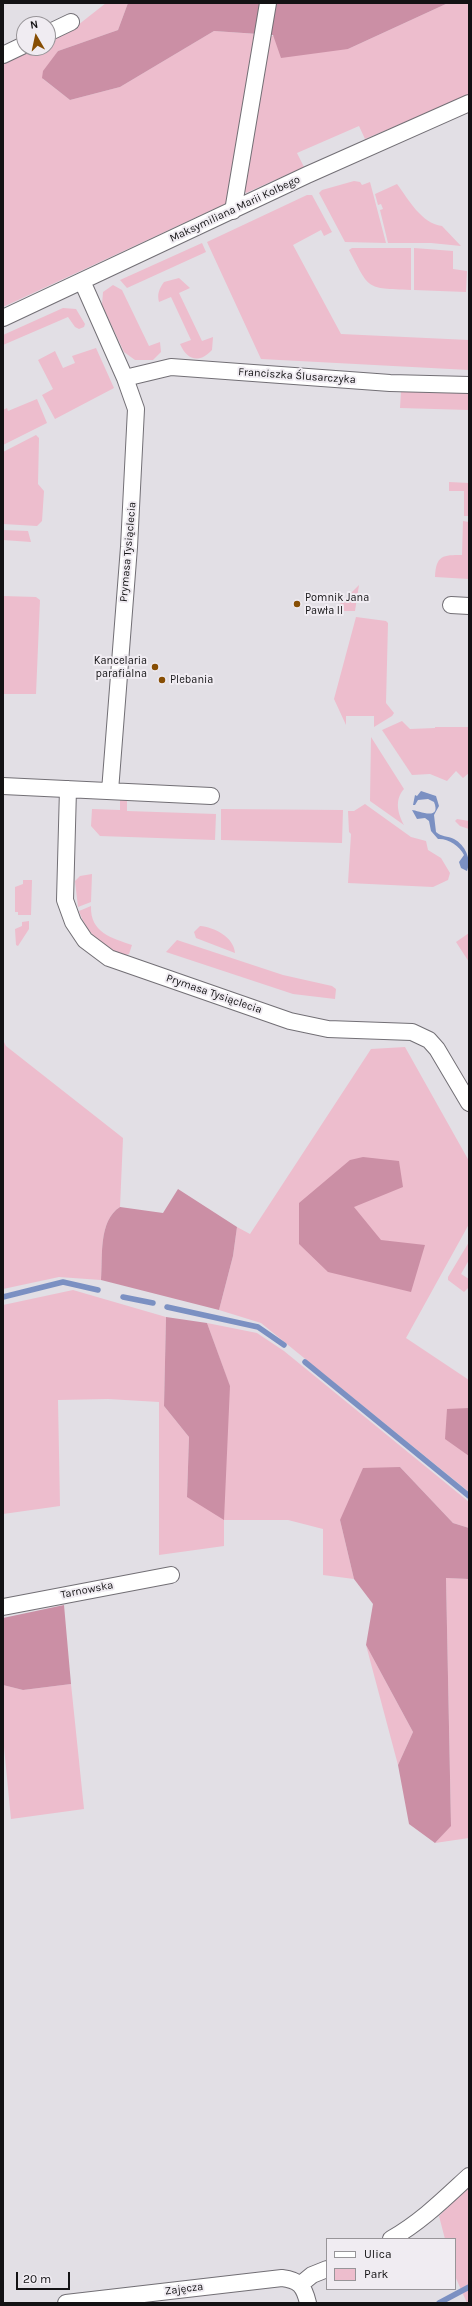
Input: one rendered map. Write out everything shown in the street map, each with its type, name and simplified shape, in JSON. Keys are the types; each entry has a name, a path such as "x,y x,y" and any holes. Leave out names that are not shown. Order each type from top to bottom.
{"street":[{"path":"233,211 268,3"},
{"path":"56,29 72,22"},
{"path":"3,55 16,49"},
{"name":"Maksymiliana Marii Kolbego","path":"3,318 469,103"},
{"name":"Prymasa Tysiąclecia","path":"82,281 126,378 136,409 136,428 110,791"},
{"name":"Franciszka Ślusarczyka","path":"126,378 171,367 390,383 469,385"},
{"path":"451,605 469,606"},
{"path":"3,786 211,796"},
{"name":"Prymasa Tysiąclecia","path":"68,789 65,900 73,922 85,940 109,958 290,1021 328,1029 412,1032 429,1040 438,1049 469,1103"},
{"name":"Tarnowska","path":"3,1607 171,1575"},
{"path":"393,2238 408,2230 438,2206 469,2176"},
{"path":"308,2303 301,2284 312,2274 326,2269"},
{"name":"Zajęcza","path":"66,2303 282,2278 294,2280 301,2284"}],"green space":[{"path":"106,3 128,3 118,30 58,51 56,55 56,37 78,25"},
{"path":"448,3 469,3 469,95 365,139 359,126 297,153 304,167 246,193 242,186 267,35 348,49"},
{"path":"214,31 257,34 229,202 3,307 3,63 17,56 55,56 43,79 70,100 120,87"},
{"path":"354,181 360,182 362,185 370,182 386,243 345,242 319,193 322,190"},
{"path":"397,184 411,204 422,216 435,224 442,226 461,246 431,243 388,243 380,210 383,209 381,204 378,205 375,194"},
{"path":"307,195 312,195 332,232 324,236 321,230 293,245 341,334 469,340 469,370 261,359 207,242"},
{"path":"202,243 206,252 127,288 120,280"},
{"path":"352,248 411,248 411,290 385,289 371,284 361,273 349,250"},
{"path":"414,248 453,251 453,269 467,271 466,292 414,290"},
{"path":"179,278 190,288 179,293 202,341 213,337 212,350 202,357 190,357 186,354 180,344 191,340 171,297 159,302 159,292 164,282"},
{"path":"113,285 122,290 149,346 160,342 161,352 153,360 135,360 124,352 102,305 103,292"},
{"path":"63,308 76,309 85,324 84,327 79,329 75,327 68,317 3,345 3,335"},
{"path":"96,348 114,388 55,419 42,395 53,389 38,360 55,351 63,368 75,363 72,356"},
{"path":"401,391 469,393 469,410 400,408"},
{"path":"37,399 47,423 3,445 3,410 7,408 8,411"},
{"path":"36,435 39,438 38,484 44,491 42,521 37,526 3,524 3,452"},
{"path":"449,482 469,483 469,516 464,516 464,491 449,491"},
{"path":"463,521 469,522 469,579 435,577 439,560 445,556 462,555"},
{"path":"3,530 28,531 31,542 3,540"},
{"path":"359,585 355,611 343,611 338,606"},
{"path":"3,596 36,597 40,600 36,694 3,694"},
{"path":"356,617 386,621 388,623 386,703 394,713 392,716 374,727 374,716 346,716 346,725 334,699"},
{"path":"402,721 410,729 469,727 469,773 463,778 456,771 447,781 430,774 412,775 382,730"},
{"path":"371,737 404,789 399,798 398,807 404,825 370,801"},
{"path":"120,799 127,799 127,811 216,814 215,840 100,836 91,826 92,809 120,810"},
{"path":"365,804 411,837 426,841 428,850 441,858 450,873 448,880 433,887 348,883 351,834 349,832 348,811 354,811"},
{"path":"221,809 343,810 342,843 221,840"},
{"path":"457,819 469,821 469,829 460,826 455,821"},
{"path":"92,874 91,902 78,907 75,881 80,876"},
{"path":"23,880 32,880 31,915 18,915 18,912 15,912 15,887 23,884"},
{"path":"91,906 94,922 98,928 110,937 132,945 129,954 123,956 115,952 108,948 91,933 79,911"},
{"path":"29,921 29,929 18,946 16,945 15,929 22,926 22,922"},
{"path":"200,926 211,928 222,934 231,942 235,953 196,938 194,932"},
{"path":"469,933 469,962 456,942"},
{"path":"177,940 283,975 332,986 336,989 335,999 293,994 166,952"},
{"path":"3,1040 6,1046 123,1138 120,1207 113,1213 105,1230 102,1250 101,1280 59,1277 3,1289"},
{"path":"405,1047 469,1161 469,1224 406,1338 469,1380 469,1492 261,1323 219,1310 233,1256 237,1227 250,1234 371,1049"},
{"path":"469,1242 469,1260 461,1274 469,1279 469,1287 464,1292 448,1280 448,1277"},
{"path":"73,1290 166,1317 164,1406 189,1437 187,1497 230,1387 207,1323 257,1333 284,1351 469,1502 469,1528 453,1523 400,1467 340,1520 354,1579 323,1575 323,1529 288,1520 224,1520 224,1546 159,1555 159,1402 108,1399 58,1400 60,1506 3,1514 3,1305"},
{"path":"446,1578 469,1579 469,1838 435,1843 451,1825"},
{"path":"366,1645 413,1732 398,1765"},
{"path":"71,1684 84,1809 11,1819 3,1737 3,1685 23,1690"},
{"path":"469,2187 469,2303 467,2303 456,2278 456,2238 445,2238 439,2216"}],"shaded area":[{"path":"128,3 448,3 348,49 281,58 273,35 214,31 120,87 70,100 42,78 43,71 54,56 56,56 58,51 118,30"},
{"path":"363,1157 399,1161 403,1187 354,1207 381,1240 425,1245 411,1292 328,1272 299,1244 299,1203 350,1160"},
{"path":"178,1189 237,1227 233,1256 219,1310 101,1280 103,1240 108,1221 113,1213 120,1207 163,1213"},
{"path":"166,1317 207,1323 230,1386 224,1520 187,1497 189,1437 164,1406"},
{"path":"469,1408 469,1456 445,1439 447,1409"},
{"path":"400,1467 453,1523 469,1528 469,1579 446,1578 451,1826 435,1843 409,1824 398,1765 413,1732 366,1645 373,1604 354,1579 340,1520 363,1468"},
{"path":"64,1605 71,1684 23,1690 3,1685 3,1618"}],"water":[{"path":"421,791 436,796 439,806 434,815 436,832 440,835 454,839 461,845 468,857 469,862 467,871 461,868 459,862 464,855 460,849 449,841 438,839 431,831 429,821 425,818 417,819 412,810 428,814 435,812 436,808 434,802 428,799 418,800 415,805 413,805 415,795 417,796"}],"waterway":[{"path":"3,1297 63,1282 98,1290"},
{"path":"123,1297 153,1303"},
{"path":"167,1307 258,1327 284,1345"},
{"path":"305,1362 469,1496"},
{"path":"439,2303 469,2287"}],"place":[{"name":"Pomnik Jana Pawła II","path":"297,604"},
{"name":"Kancelaria parafialna","path":"155,667"},
{"name":"Plebania","path":"162,680"}]}
